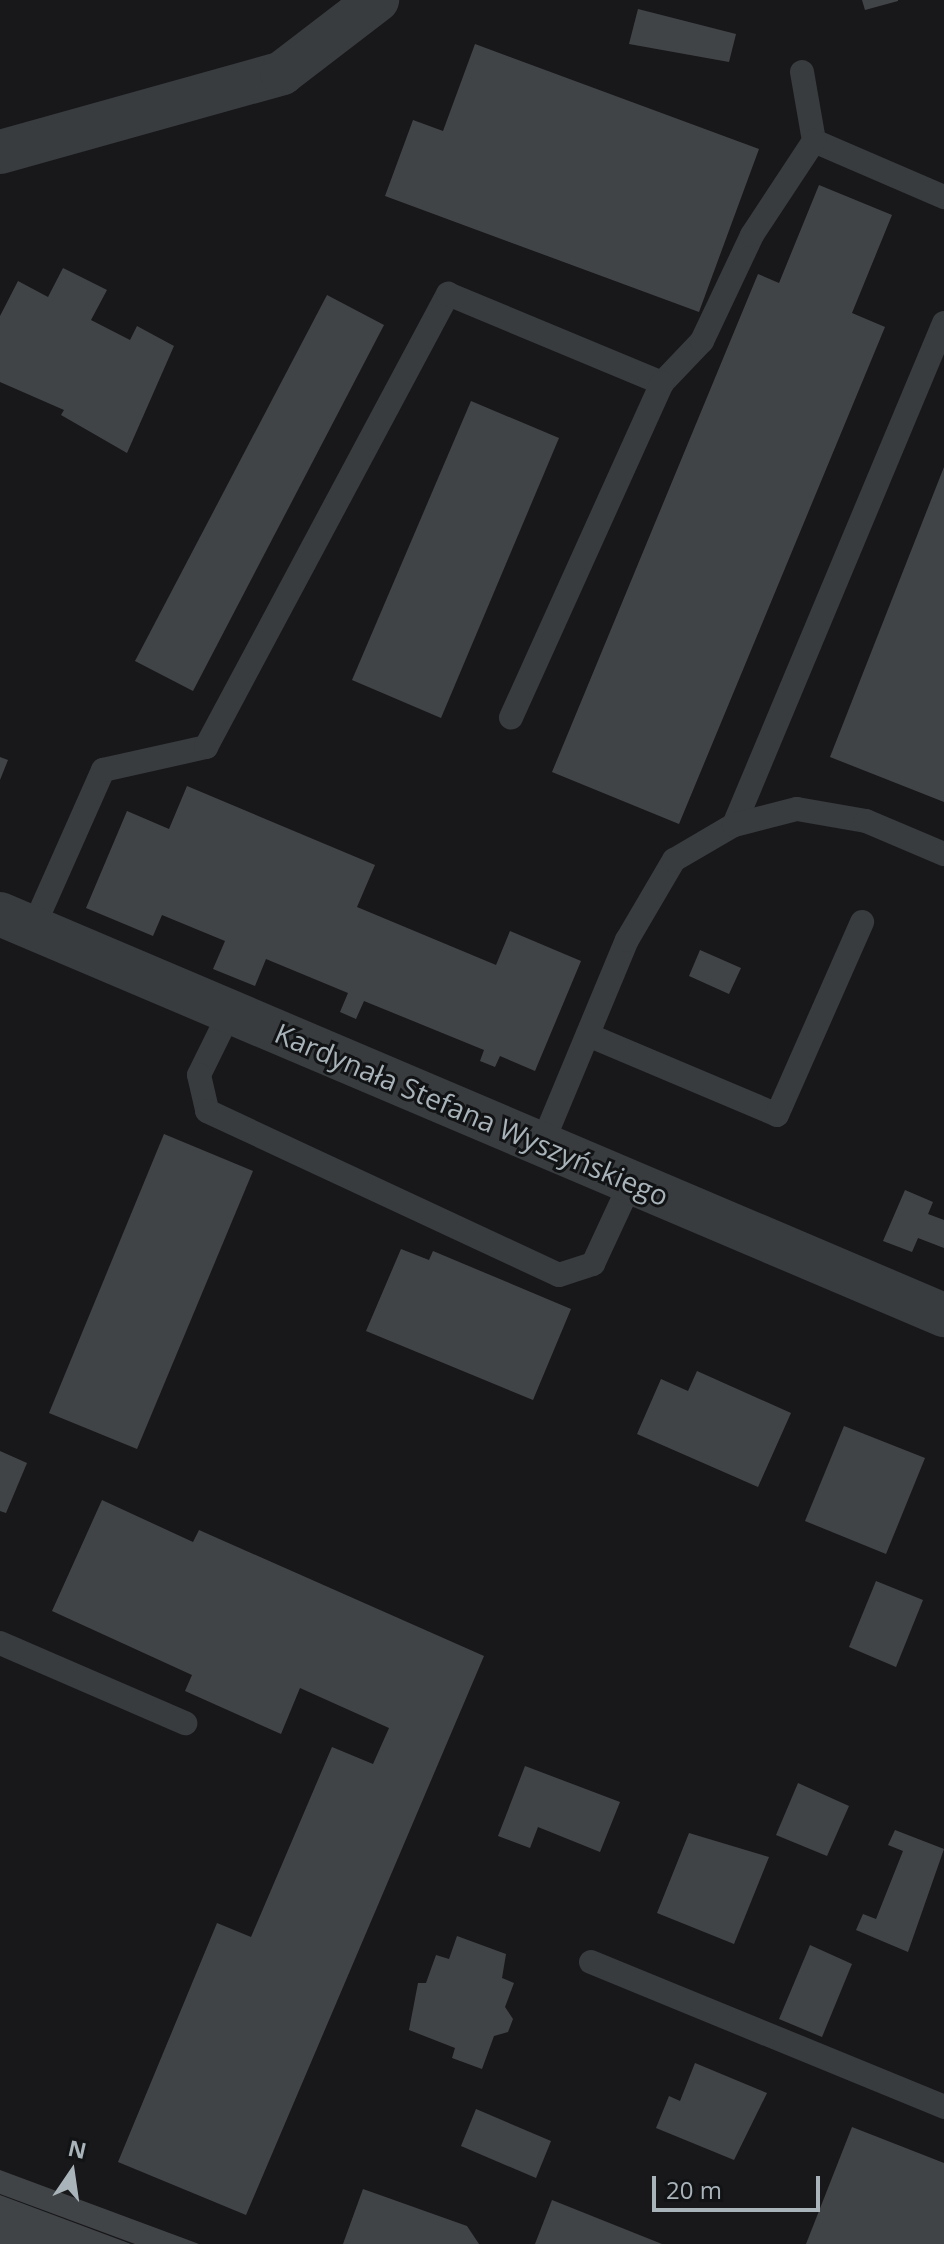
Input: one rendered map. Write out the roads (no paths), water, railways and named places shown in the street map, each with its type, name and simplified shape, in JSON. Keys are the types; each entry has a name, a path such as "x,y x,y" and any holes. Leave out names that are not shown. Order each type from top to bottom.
{"street":[{"path":"0,152 282,73 377,0"},
{"name":"Kardynała Stefana Wyszyńskiego","path":"17,921 944,1315"}],"lane":[{"path":"511,718 662,383 702,341 752,235 814,141 802,72"},
{"path":"814,141 944,197"},
{"path":"17,921 103,770 206,747 448,294 662,383"},
{"path":"734,825 944,323"},
{"path":"542,1144 627,940 674,860 734,825 797,809 866,821 944,854"},
{"path":"588,1035 777,1115 862,922"},
{"path":"230,1012 199,1075 207,1111 559,1275 593,1264 631,1182"},
{"path":"0,1643 185,1723"},
{"path":"591,1962 944,2107"}]}
